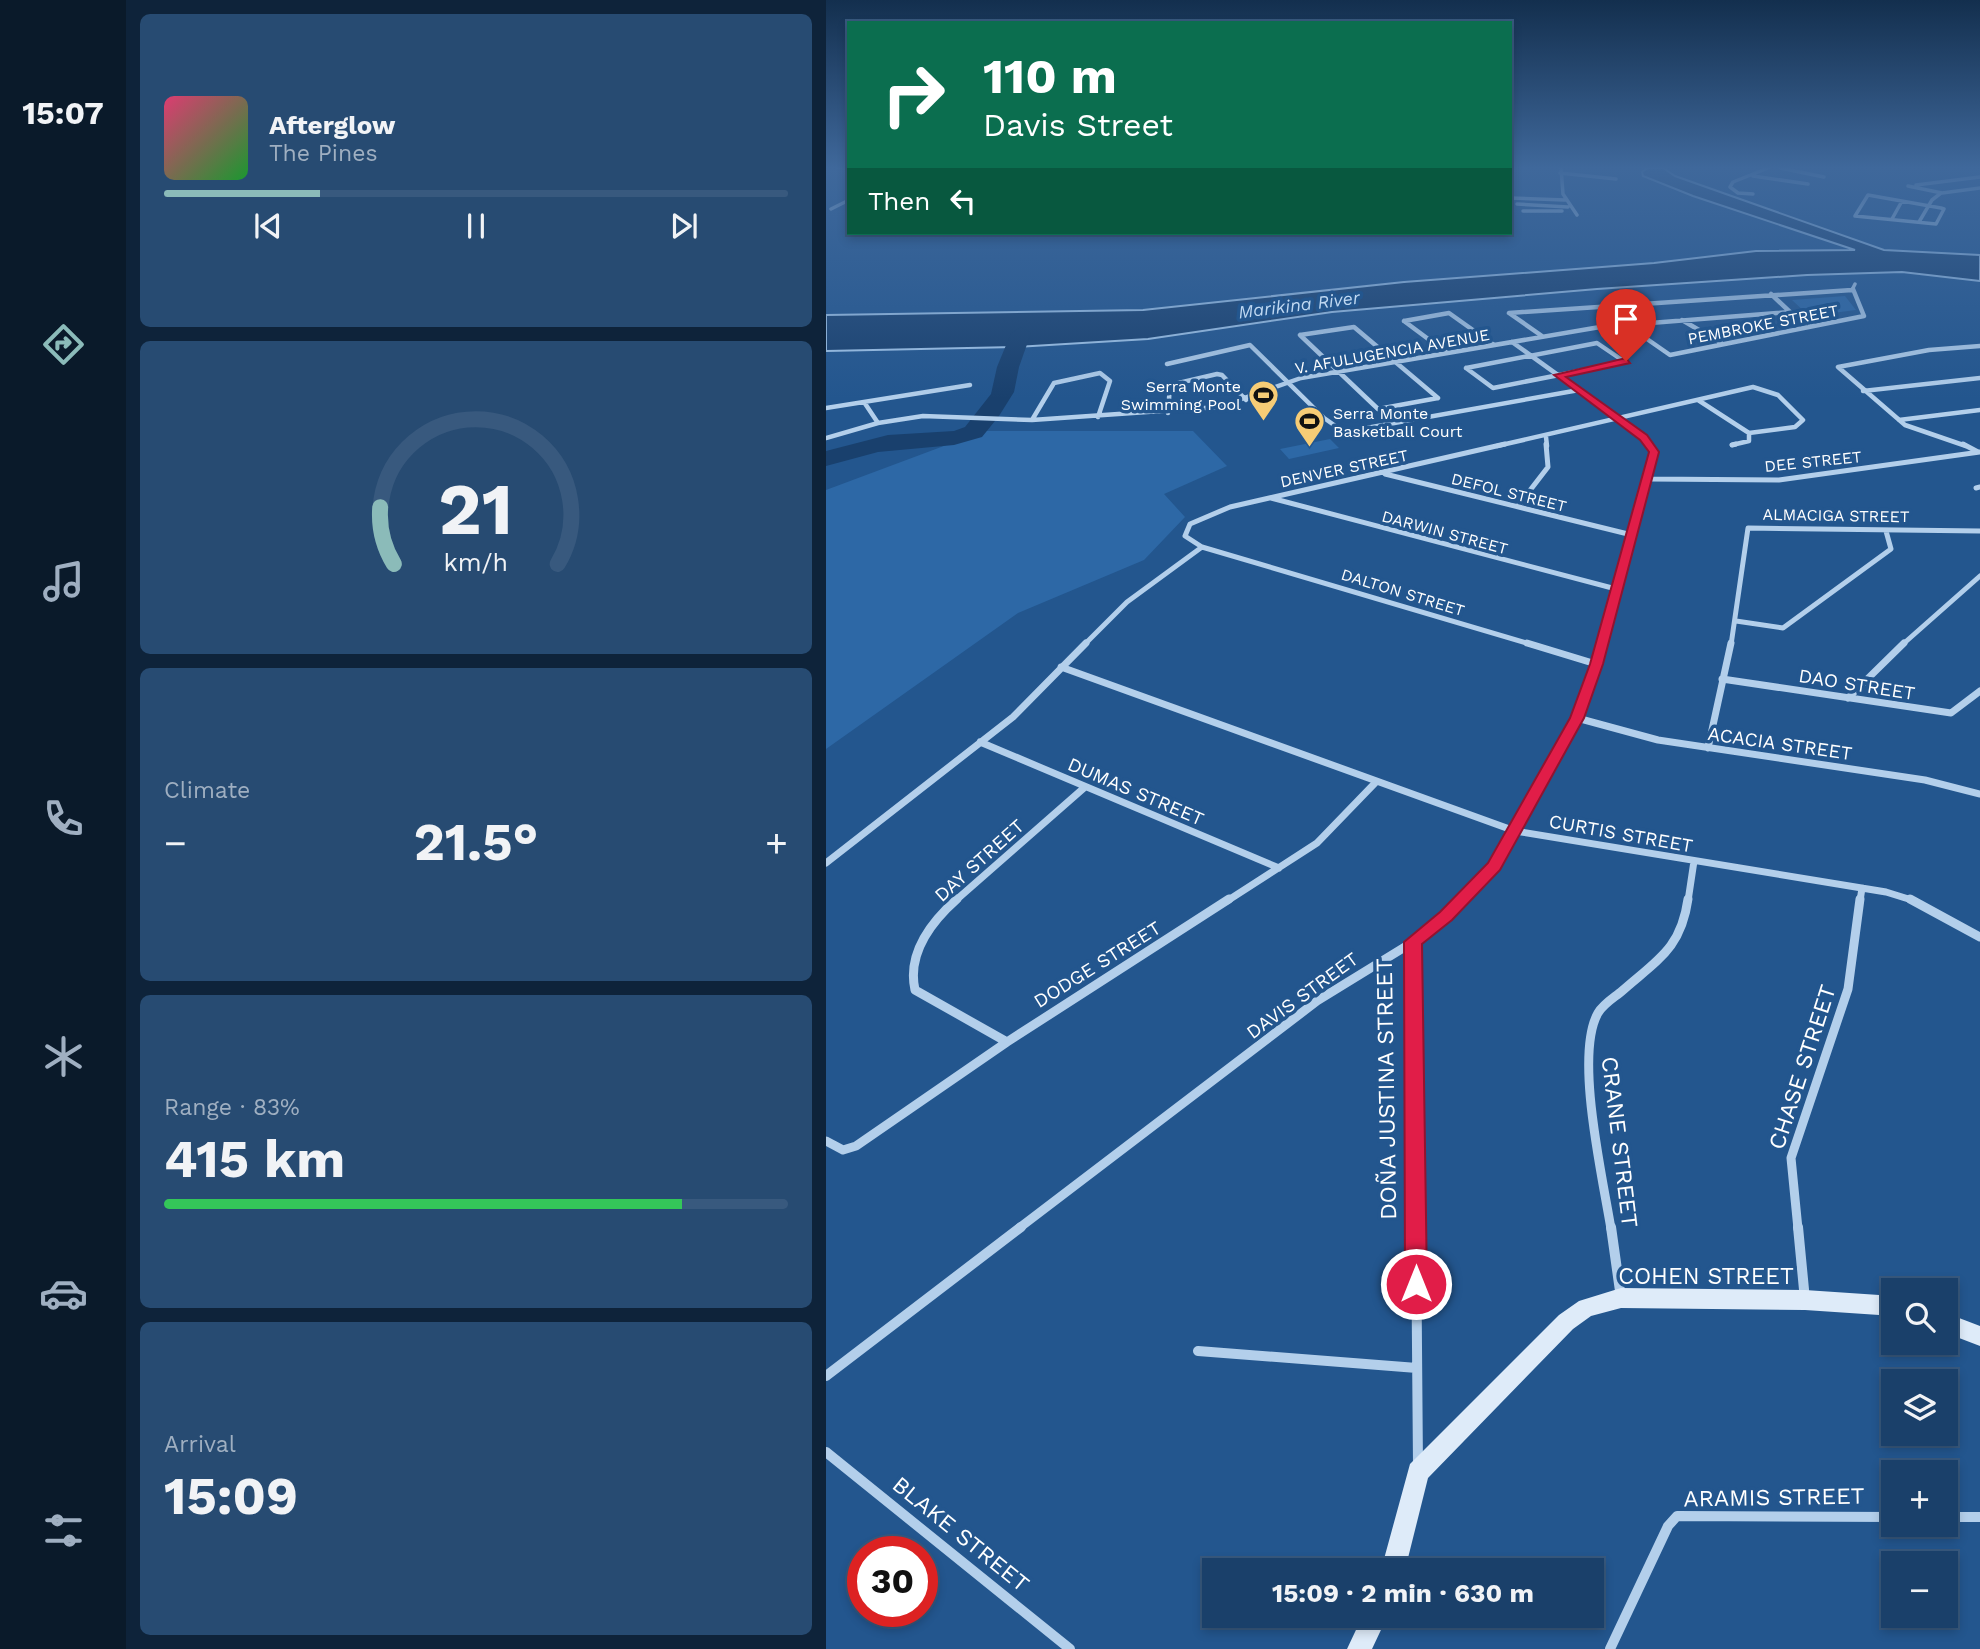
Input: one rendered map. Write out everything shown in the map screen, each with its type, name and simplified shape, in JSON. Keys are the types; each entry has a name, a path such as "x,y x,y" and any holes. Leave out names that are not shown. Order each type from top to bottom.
{"street":[{"path":"1543,337 1509,313 1852,290 1855,284"},
{"name":"PEMBROKE STREET","path":"1624,323 1670,355 1861,317 1865,314 1852,290"},
{"path":"1772,294 1790,312 1815,326"},
{"path":"1607,305 1624,323"},
{"name":"V. AFULUGENCIA AVENUE","path":"826,438 878,423 923,416 1032,420 1168,413 1219,407 1246,400 1289,382 1624,323 1790,312"},
{"path":"1447,353 1404,321 1449,313 1494,345"},
{"path":"1682,320 1721,343"},
{"path":"1354,327 1438,398 1378,409 1339,372 1300,335 1354,327"},
{"name":"DAVIS STREET","path":"826,1376 1317,1002 1413,942 1472,891 1494,866 1577,718 1597,664 1649,479 1653,447 1619,419 1512,342"},
{"path":"1597,343 1626,360 1558,375 1493,388 1466,368 1597,343"},
{"path":"1167,364 1250,345 1340,432 1579,390"},
{"path":"1980,346 1929,349 1838,367 1839,371 1899,420 1980,453"},
{"path":"1032,420 1054,383 1100,373 1110,381 1098,417"},
{"path":"1168,413 1170,384 1217,374 1222,375 1246,400"},
{"path":"1863,391 1980,378"},
{"path":"826,408 970,386"},
{"name":"DENVER STREET","path":"1202,547 1185,536 1190,524 1212,513 1753,387 1769,390 1803,420 1795,427 1749,433"},
{"path":"1698,400 1749,433 1749,441 1731,445"},
{"path":"864,402 878,423"},
{"path":"1899,420 1980,410"},
{"path":"1518,506 1548,467 1546,437"},
{"name":"DEE STREET","path":"1649,479 1779,480 1980,453"},
{"name":"DEFOL STREET","path":"1380,473 1632,535"},
{"name":"DARWIN STREET","path":"1268,498 1616,589"},
{"name":"ALMACIGA STREET","path":"1709,748 1736,621 1748,528 1980,531"},
{"path":"1736,621 1783,628 1891,549 1886,531"},
{"path":"826,863 1013,717 1127,602 1202,547"},
{"name":"DALTON STREET","path":"1202,547 1597,664"},
{"path":"1848,698 1871,673 1980,576"},
{"name":"CURTIS STREET","path":"1061,667 1375,783 1515,831 1861,888 1919,902 1980,937"},
{"name":"DAO STREET","path":"1722,679 1951,713 1980,691"},
{"name":"ACACIA STREET","path":"1577,718 1631,734 1925,780 1980,794"},
{"name":"DUMAS STREET","path":"980,742 1279,868"},
{"name":"DODGE STREET","path":"826,1141 843,1150 856,1146 1007,1042 1317,843 1375,783"},
{"name":"DAY STREET","path":"1007,1042 915,990 911,971 918,947 948,907 1085,787"},
{"name":"CRANE STREET","path":"1621,1298 1590,1087 1589,1038 1599,1011 1674,945 1685,922 1694,861"},
{"name":"CHASE STREET","path":"1804,1300 1790,1158 1848,989 1861,888"},
{"name":"DOÑA JUSTINA STREET","path":"1396,1558 1418,1472 1413,942"},
{"name":"COHEN STREET","path":"1418,1472 1566,1322 1586,1308 1621,1298 1804,1300 1881,1305"},
{"path":"1958,1328 1980,1336"},
{"path":"1198,1351 1417,1368"},
{"name":"BLAKE STREET","path":"826,1452 1070,1649"},
{"name":"ARAMIS STREET","path":"1610,1649 1668,1526 1677,1516 1881,1517"},
{"path":"1958,1517 1980,1517"},
{"path":"1359,1649 1370,1628"}],"shaded area":[{"path":"1845,296 1856,310 1809,316 1792,300"},
{"path":"984,431 1193,431 1227,466 1164,494 1185,517 1144,560 1018,613 826,749 826,490"},
{"name":"Serra Monte Basketball Court","path":"1330,439 1339,448 1289,459 1280,449"}],"water":[{"name":"Marikina River","path":"1840,245 1870,245 1884,250 1980,255 1980,281 1902,272 1807,275 1597,289 1332,312 1148,339 1015,347 826,351 826,315 1143,310 1404,282 1654,263 1756,251 1855,250"}],"waterway":[{"path":"826,459 878,445 954,438 973,432 982,424 1003,392 1008,367 1021,333"}],"place":[{"name":"Serra Monte Swimming Pool","path":"1264,422"},
{"name":"Serra Monte Basketball Court","path":"1310,449"}],"route":[{"path":"1416,1284 1413,942 1446,916 1494,866 1577,718 1597,664 1649,479 1654,452 1649,442 1558,375 1626,361"}]}
